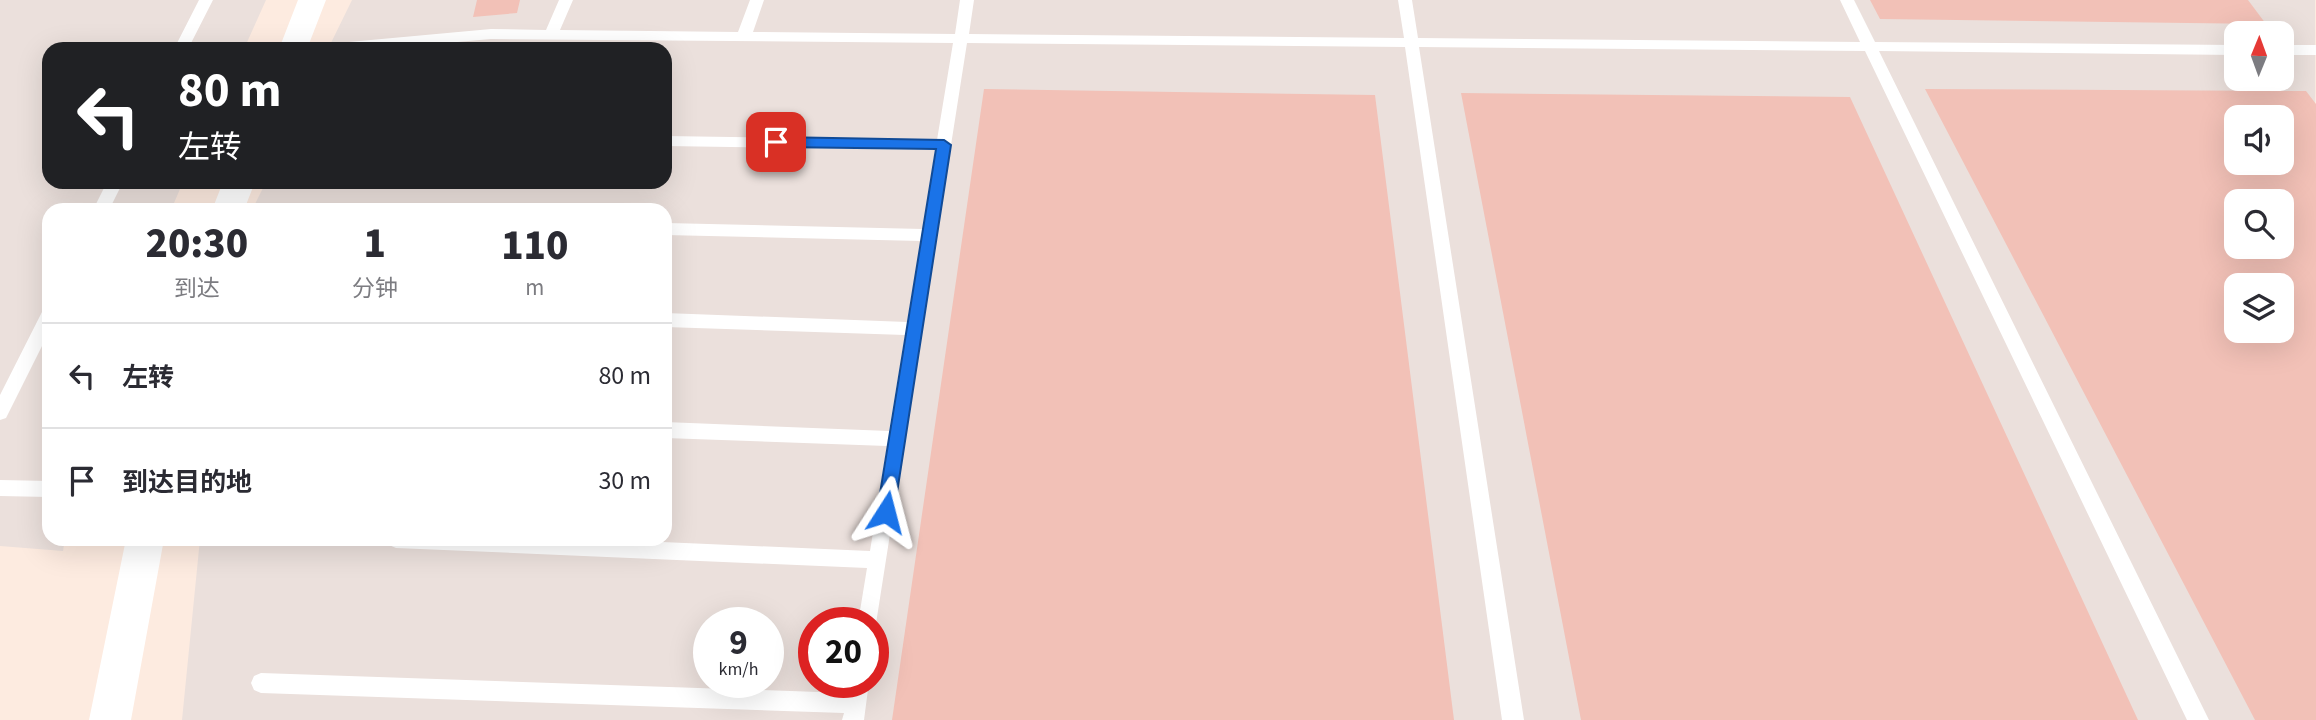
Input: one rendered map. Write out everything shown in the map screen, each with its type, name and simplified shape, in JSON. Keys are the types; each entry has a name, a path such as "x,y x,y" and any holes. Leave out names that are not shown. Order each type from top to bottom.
{"street":[{"path":"296,42 312,0"},
{"path":"110,720 144,546"}],"lane":[{"path":"185,42 206,0"},
{"path":"551,35 566,0"},
{"path":"744,36 757,0"},
{"path":"871,607 967,0"},
{"path":"1405,0 1514,720"},
{"path":"1847,0 2199,720"},
{"path":"404,42 491,34 2224,50"},
{"path":"2294,50 2316,51"},
{"path":"672,141 944,145"},
{"path":"672,229 930,235"},
{"path":"672,320 914,329"},
{"path":"0,413 42,329"},
{"path":"672,430 897,439"},
{"path":"0,488 42,489"},
{"path":"557,546 878,560"},
{"path":"261,683 856,702"}],"shaded area":[{"path":"0,0 266,0 247,42 42,42 42,189 180,189 174,203 42,203 42,546 64,546 63,551 0,546"},
{"path":"352,0 2315,0 2316,720 182,720 199,546 672,546 672,203 256,203 262,189 672,189 672,42 331,42"}],"building":[{"path":"477,0 520,0 517,13 473,17"},
{"path":"1870,0 2248,0 2264,21 2224,21 2224,23 1880,19"},
{"path":"984,89 1375,95 1454,720 892,720"},
{"path":"1925,89 2306,91 2316,104 2316,720 2255,720"},
{"path":"1461,93 1850,97 2138,720 1581,720"}],"route":[{"path":"776,142 944,145 886,512"}]}
